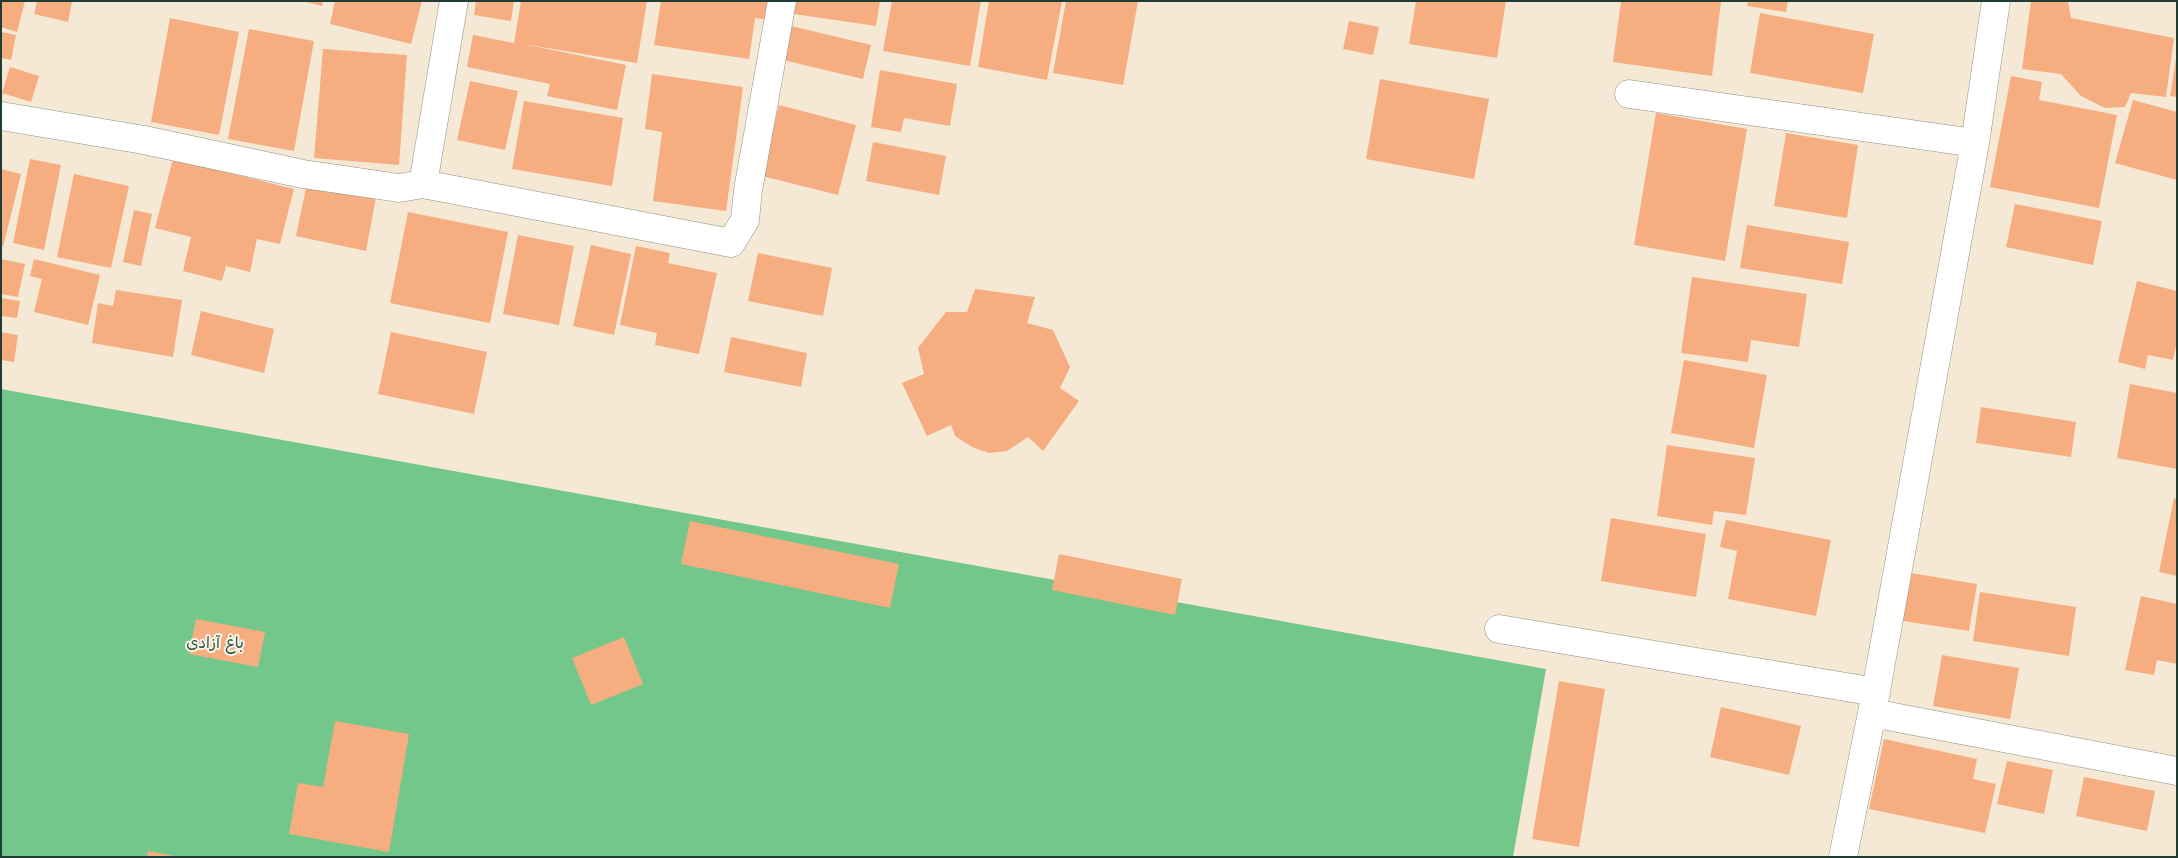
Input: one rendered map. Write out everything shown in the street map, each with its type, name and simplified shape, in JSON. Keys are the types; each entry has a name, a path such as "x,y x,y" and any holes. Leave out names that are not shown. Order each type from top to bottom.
{"street":[{"path":"423,184 454,1"},
{"path":"1,116 144,140 303,174 399,188 423,184 731,243 745,220 748,190 782,1"},
{"path":"1843,857 1874,703 1975,143 1996,1"},
{"path":"1629,94 1975,143"},
{"path":"1500,629 1874,703 2177,771"}],"green space":[{"name":"باغ آزادی","path":"1,389 1546,669 1513,857 1,857"}],"building":[{"path":"1,1 25,1 17,32 1,27"},
{"path":"37,1 72,1 68,22 34,14"},
{"path":"302,1 323,1 322,6"},
{"path":"335,1 422,1 411,44 330,24"},
{"path":"476,1 514,1 511,21 474,15"},
{"path":"521,1 647,1 637,63 523,44 626,65 617,110 547,96 550,84 467,67 473,35 514,43"},
{"path":"661,1 772,1 769,20 755,18 749,59 654,45"},
{"path":"796,1 880,1 876,26 794,14"},
{"path":"892,1 981,1 970,66 883,51"},
{"path":"989,1 1062,1 1047,80 978,67"},
{"path":"1066,1 1138,1 1123,85 1053,73"},
{"path":"1416,1 1506,1 1497,58 1409,44"},
{"path":"1621,1 1721,1 1712,76 1613,62"},
{"path":"1748,1 1788,1 1786,12 1747,6"},
{"path":"2031,1 2068,2 2071,18 2174,38 2166,97 2131,93 2125,107 2105,108 2081,96 2061,74 2022,69"},
{"path":"1760,13 1874,34 1863,93 1750,73"},
{"path":"170,18 239,32 219,135 151,122"},
{"path":"1349,21 1379,27 1373,55 1343,49"},
{"path":"791,26 871,45 863,79 783,60"},
{"path":"249,29 314,41 294,151 228,139"},
{"path":"1,32 16,35 11,60 1,58"},
{"path":"323,49 407,55 399,165 314,158"},
{"path":"2177,59 2177,97 2170,96"},
{"path":"10,67 39,76 31,102 2,93"},
{"path":"880,70 957,84 950,126 904,118 901,132 871,127"},
{"path":"652,74 743,87 726,211 653,201 662,132 645,129"},
{"path":"2011,76 2042,82 2039,100 2117,115 2099,208 1990,187"},
{"path":"1380,79 1489,99 1474,179 1366,159"},
{"path":"470,81 518,91 505,150 457,140"},
{"path":"2133,100 2177,112 2177,180 2115,163"},
{"path":"524,101 623,118 612,186 512,169"},
{"path":"779,105 856,125 838,195 762,176"},
{"path":"1656,113 1747,129 1725,261 1634,245"},
{"path":"1786,133 1858,145 1847,218 1774,206"},
{"path":"873,142 946,156 939,195 866,181"},
{"path":"30,159 61,165 44,250 13,243"},
{"path":"173,159 294,189 280,244 257,239 250,272 226,266 222,281 183,271 191,237 155,228"},
{"path":"1,169 21,174 3,247 1,247"},
{"path":"74,174 129,186 111,268 57,257"},
{"path":"308,178 377,192 366,251 296,236"},
{"path":"2015,204 2102,221 2093,265 2006,247"},
{"path":"134,210 152,214 141,266 123,262"},
{"path":"408,212 508,232 490,323 390,303"},
{"path":"1747,225 1849,242 1842,284 1740,268"},
{"path":"518,235 574,246 559,325 503,314"},
{"path":"591,245 631,254 614,335 573,326"},
{"path":"636,246 670,253 668,263 717,273 699,354 655,345 657,333 620,325"},
{"path":"758,253 832,268 823,316 748,301"},
{"path":"1,259 25,264 18,297 1,294"},
{"path":"34,259 100,275 88,325 34,312 42,279 30,276"},
{"path":"1692,277 1807,294 1799,347 1751,340 1748,362 1681,353"},
{"path":"2137,281 2177,291 2177,342 2173,360 2148,355 2145,369 2118,362"},
{"path":"975,289 1035,297 1027,323 1053,330 1070,367 1060,388 1079,401 1043,451 1028,437 1007,451 989,453 972,447 955,436 951,425 927,436 902,383 924,374 918,348 946,312 967,312"},
{"path":"116,290 182,300 173,357 92,343 98,303 113,306"},
{"path":"1,298 20,301 17,318 1,316"},
{"path":"201,311 274,329 264,373 191,355"},
{"path":"1,332 18,335 14,362 1,360"},
{"path":"391,332 487,352 474,414 378,394"},
{"path":"731,337 807,353 801,387 724,372"},
{"path":"1684,360 1767,375 1754,448 1671,433"},
{"path":"2130,384 2177,393 2177,469 2117,458"},
{"path":"1981,407 2076,422 2071,457 1976,443"},
{"path":"1667,445 1755,458 1746,515 1714,511 1712,525 1657,516"},
{"path":"2174,498 2177,499 2177,576 2159,572"},
{"path":"1611,518 1706,534 1696,597 1601,581"},
{"path":"1726,520 1831,540 1816,616 1728,599 1737,551 1720,547"},
{"path":"690,521 899,564 890,608 681,564"},
{"path":"1059,554 1182,579 1175,615 1052,590"},
{"path":"1911,573 1977,584 1969,631 1903,621"},
{"path":"1980,592 2076,607 2069,656 1973,641"},
{"path":"2141,596 2177,604 2177,664 2157,660 2154,675 2125,670"},
{"path":"196,619 265,632 258,667 189,654"},
{"path":"624,637 643,684 591,705 572,658"},
{"path":"1942,655 2019,668 2010,719 1933,706"},
{"path":"1559,681 1605,689 1579,847 1532,839"},
{"path":"1721,707 1801,726 1789,775 1710,757"},
{"path":"335,721 409,734 389,852 289,834 298,783 323,787"},
{"path":"1884,739 1977,759 1973,779 1996,784 1985,833 1869,809"},
{"path":"2007,761 2053,770 2044,814 1997,804"},
{"path":"2084,777 2155,791 2147,831 2076,816"},
{"path":"148,851 174,856 174,857 147,857"}]}
